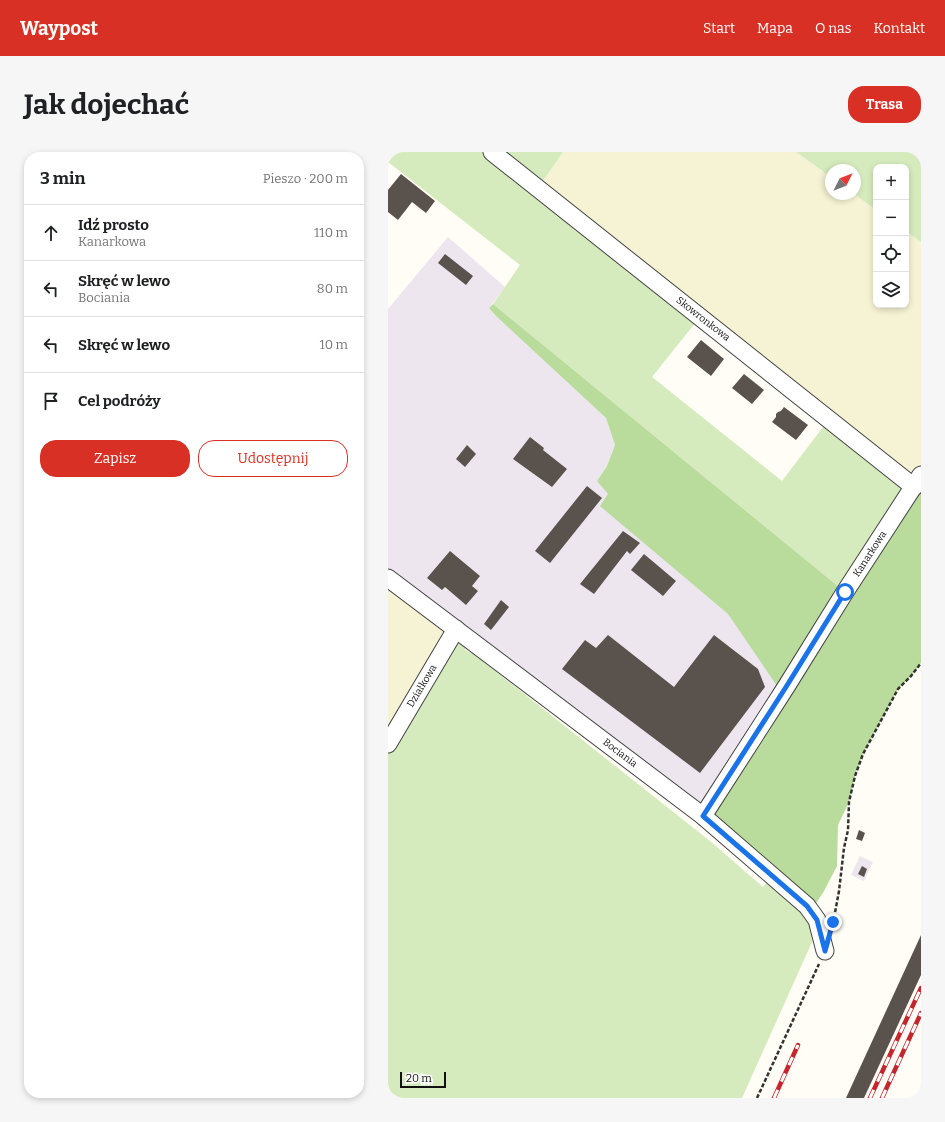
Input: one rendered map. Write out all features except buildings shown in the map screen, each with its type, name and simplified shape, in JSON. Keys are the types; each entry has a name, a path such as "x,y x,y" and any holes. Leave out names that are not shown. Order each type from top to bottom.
{"street":[{"name":"Skowronkowa","path":"492,152 918,481"},
{"name":"Kanarkowa","path":"703,816 845,592 918,481"},
{"name":"Bociania","path":"388,578 703,816 807,906 817,920 825,951"},
{"name":"Działkowa","path":"388,744 456,629"}],"path":[{"path":"833,922 840,891 843,855 848,830 849,802 855,776 863,754 898,690 921,663"},
{"path":"757,1098 825,951"}],"shaded area":[{"path":"563,152 796,152 825,173 825,200 861,199 873,208 873,308 909,308 909,233 921,242 921,475 914,487 537,188"},
{"path":"448,237 505,287 489,308 606,418 615,445 607,466 597,481 703,568 786,687 703,816 388,578 388,309"},
{"path":"388,578 456,629 388,744"},
{"path":"860,856 873,862 864,881 851,875"}],"green space":[{"path":"388,152 563,152 538,188 700,317 652,377 782,481 829,419 914,487 845,592 493,304 520,265 388,162"},
{"path":"796,152 921,152 921,242 909,233 909,164 873,164 873,208 861,199 861,164 825,164 825,173"},
{"path":"493,304 845,592 921,475 921,663 898,689 863,754 855,776 849,802 838,825 837,866 817,902 807,906 703,816 784,701 775,683 728,614 600,506 608,494 597,481 607,466 615,445 606,418 497,317 489,308"},
{"path":"456,629 468,637 465,650 475,655 710,841 763,887 772,876 817,931 742,1098 388,1098 388,744"}],"railway":[{"path":"870,1098 921,988"},
{"path":"882,1098 921,1013"},
{"path":"774,1098 798,1045"}],"route":[{"path":"833,922 825,951 817,920 807,906 703,816 845,592"}]}
